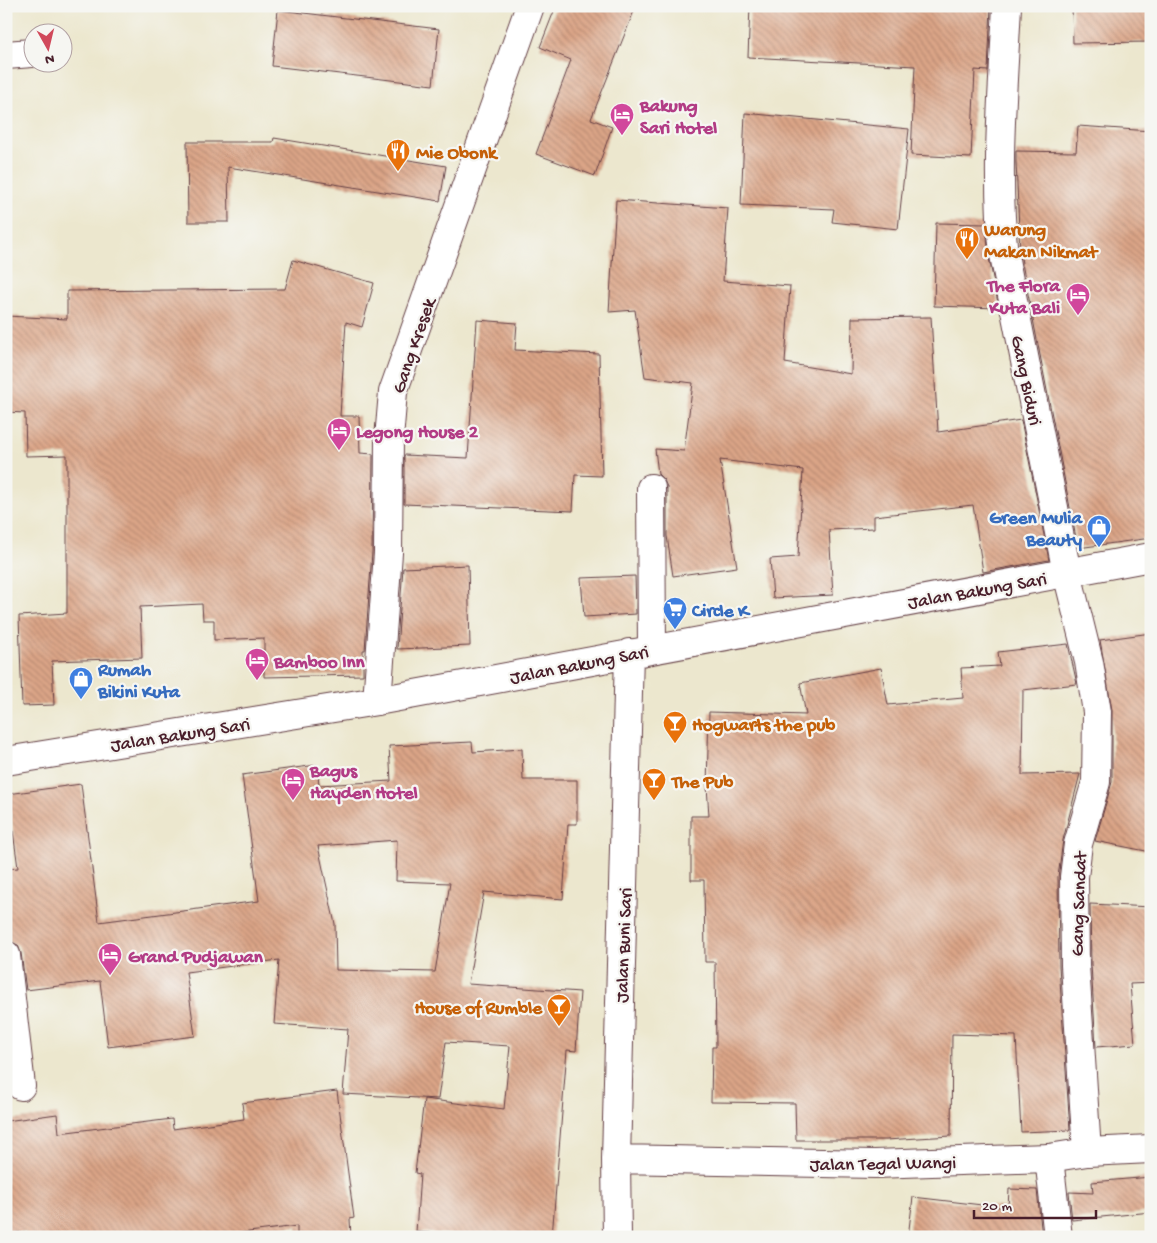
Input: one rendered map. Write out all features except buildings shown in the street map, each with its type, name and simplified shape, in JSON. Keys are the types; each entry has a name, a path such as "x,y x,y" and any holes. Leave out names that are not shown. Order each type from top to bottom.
{"street":[{"name":"Gang Kresek","path":"377,701 388,553 389,438 393,392 530,6"},
{"name":"Gang Biduri","path":"1007,6 1000,171 1002,236 1019,336 1067,573"},
{"path":"6,55 22,54"},
{"name":"Jalan Buni Sari","path":"617,1237 616,1159 651,488"},
{"name":"Jalan Bakung Sari","path":"6,761 377,701 1151,557"},
{"name":"Gang Sandat","path":"1067,573 1089,662 1097,712 1096,782 1078,844 1074,877 1076,983 1087,1152"},
{"path":"6,955 21,1086"},
{"name":"Jalan Tegal Wangi","path":"616,1159 875,1164 1049,1158 1087,1152 1151,1149"},
{"path":"1049,1158 1058,1237"}],"place":[{"name":"Bakung Sari Hotel","path":"622,136"},
{"name":"Mie Obonk","path":"398,172"},
{"name":"Warung Makan Nikmat","path":"967,260"},
{"name":"The Flora Kuta Bali","path":"1078,316"},
{"name":"Legong House 2","path":"339,451"},
{"name":"Green Mulia Beauty","path":"1099,548"},
{"name":"Circle K","path":"675,630"},
{"name":"Bamboo Inn","path":"257,681"},
{"name":"Rumah Bikini Kuta","path":"81,700"},
{"name":"Hogwarts the pub","path":"675,744"},
{"name":"Bagus Hayden Hotel","path":"293,801"},
{"name":"The Pub","path":"654,801"},
{"name":"Grand Pudjawan","path":"110,976"},
{"name":"House of Rumble","path":"559,1027"}]}
